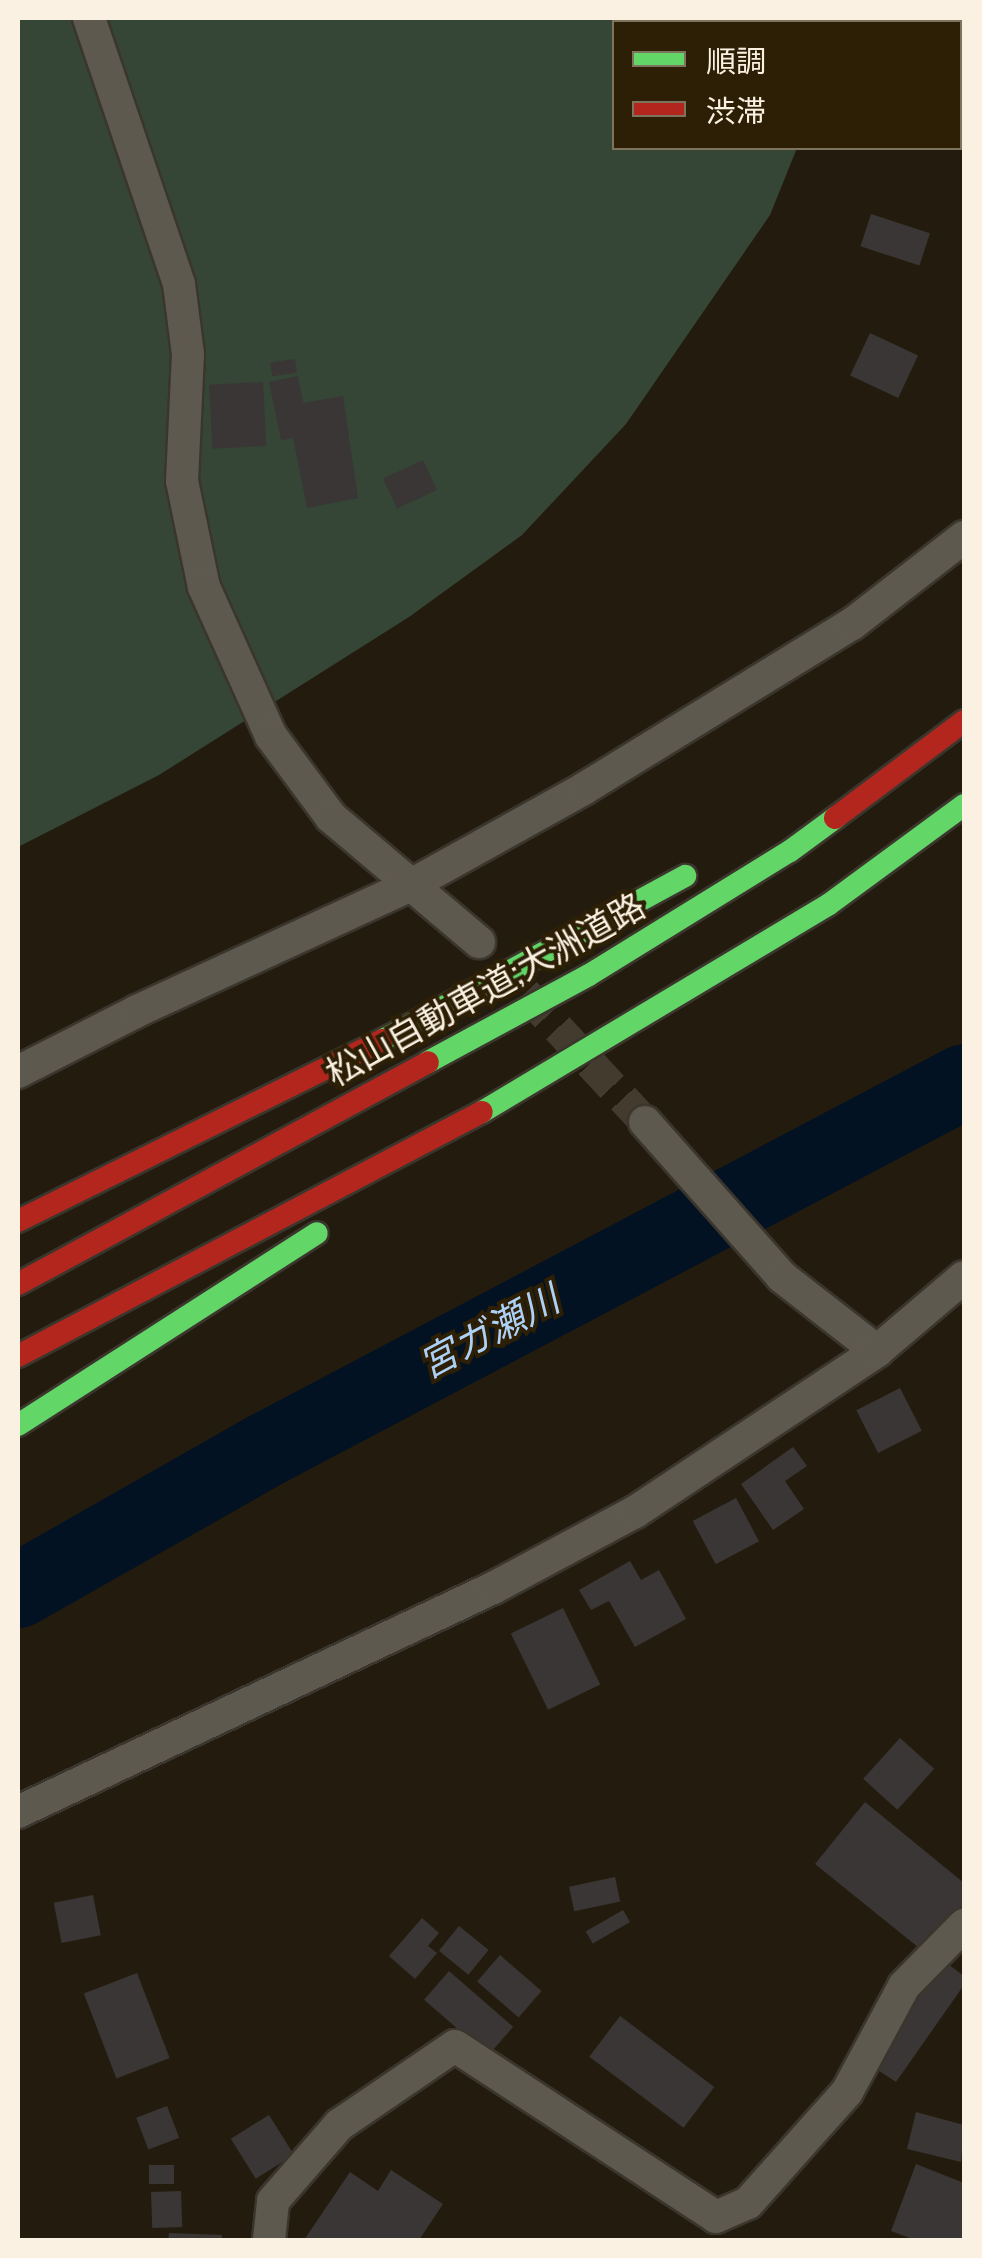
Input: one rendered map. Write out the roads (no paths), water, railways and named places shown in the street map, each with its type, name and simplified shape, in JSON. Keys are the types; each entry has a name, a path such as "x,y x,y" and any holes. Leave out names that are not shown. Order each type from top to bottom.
{"highway":[{"path":"796,815 960,725"},
{"name":"松山自動車道;大洲道路","path":"18,1284 590,975 790,852 960,725"},
{"path":"424,1169 639,1041 964,805"},
{"path":"18,1221 393,1035 709,863"},
{"path":"18,1356 484,1110 828,904"},
{"path":"18,1424 341,1218"}],"street":[{"path":"90,18 179,284 188,354 182,481 204,586 271,736 331,818 479,942"},
{"path":"18,1072 136,1011 411,885 586,788 852,624 964,537"},
{"path":"644,1122 782,1277 876,1351"},
{"path":"18,1812 493,1588 634,1512 876,1351 964,1277"},
{"path":"269,2240 273,2201 339,2125 455,2046 716,2217 748,2203 846,2092 904,1986 964,1925"}],"waterway":[{"name":"宮ガ瀬川","path":"18,1590 266,1449 964,1081"}],"tunnel":[{"path":"525,993 645,1122"}]}
